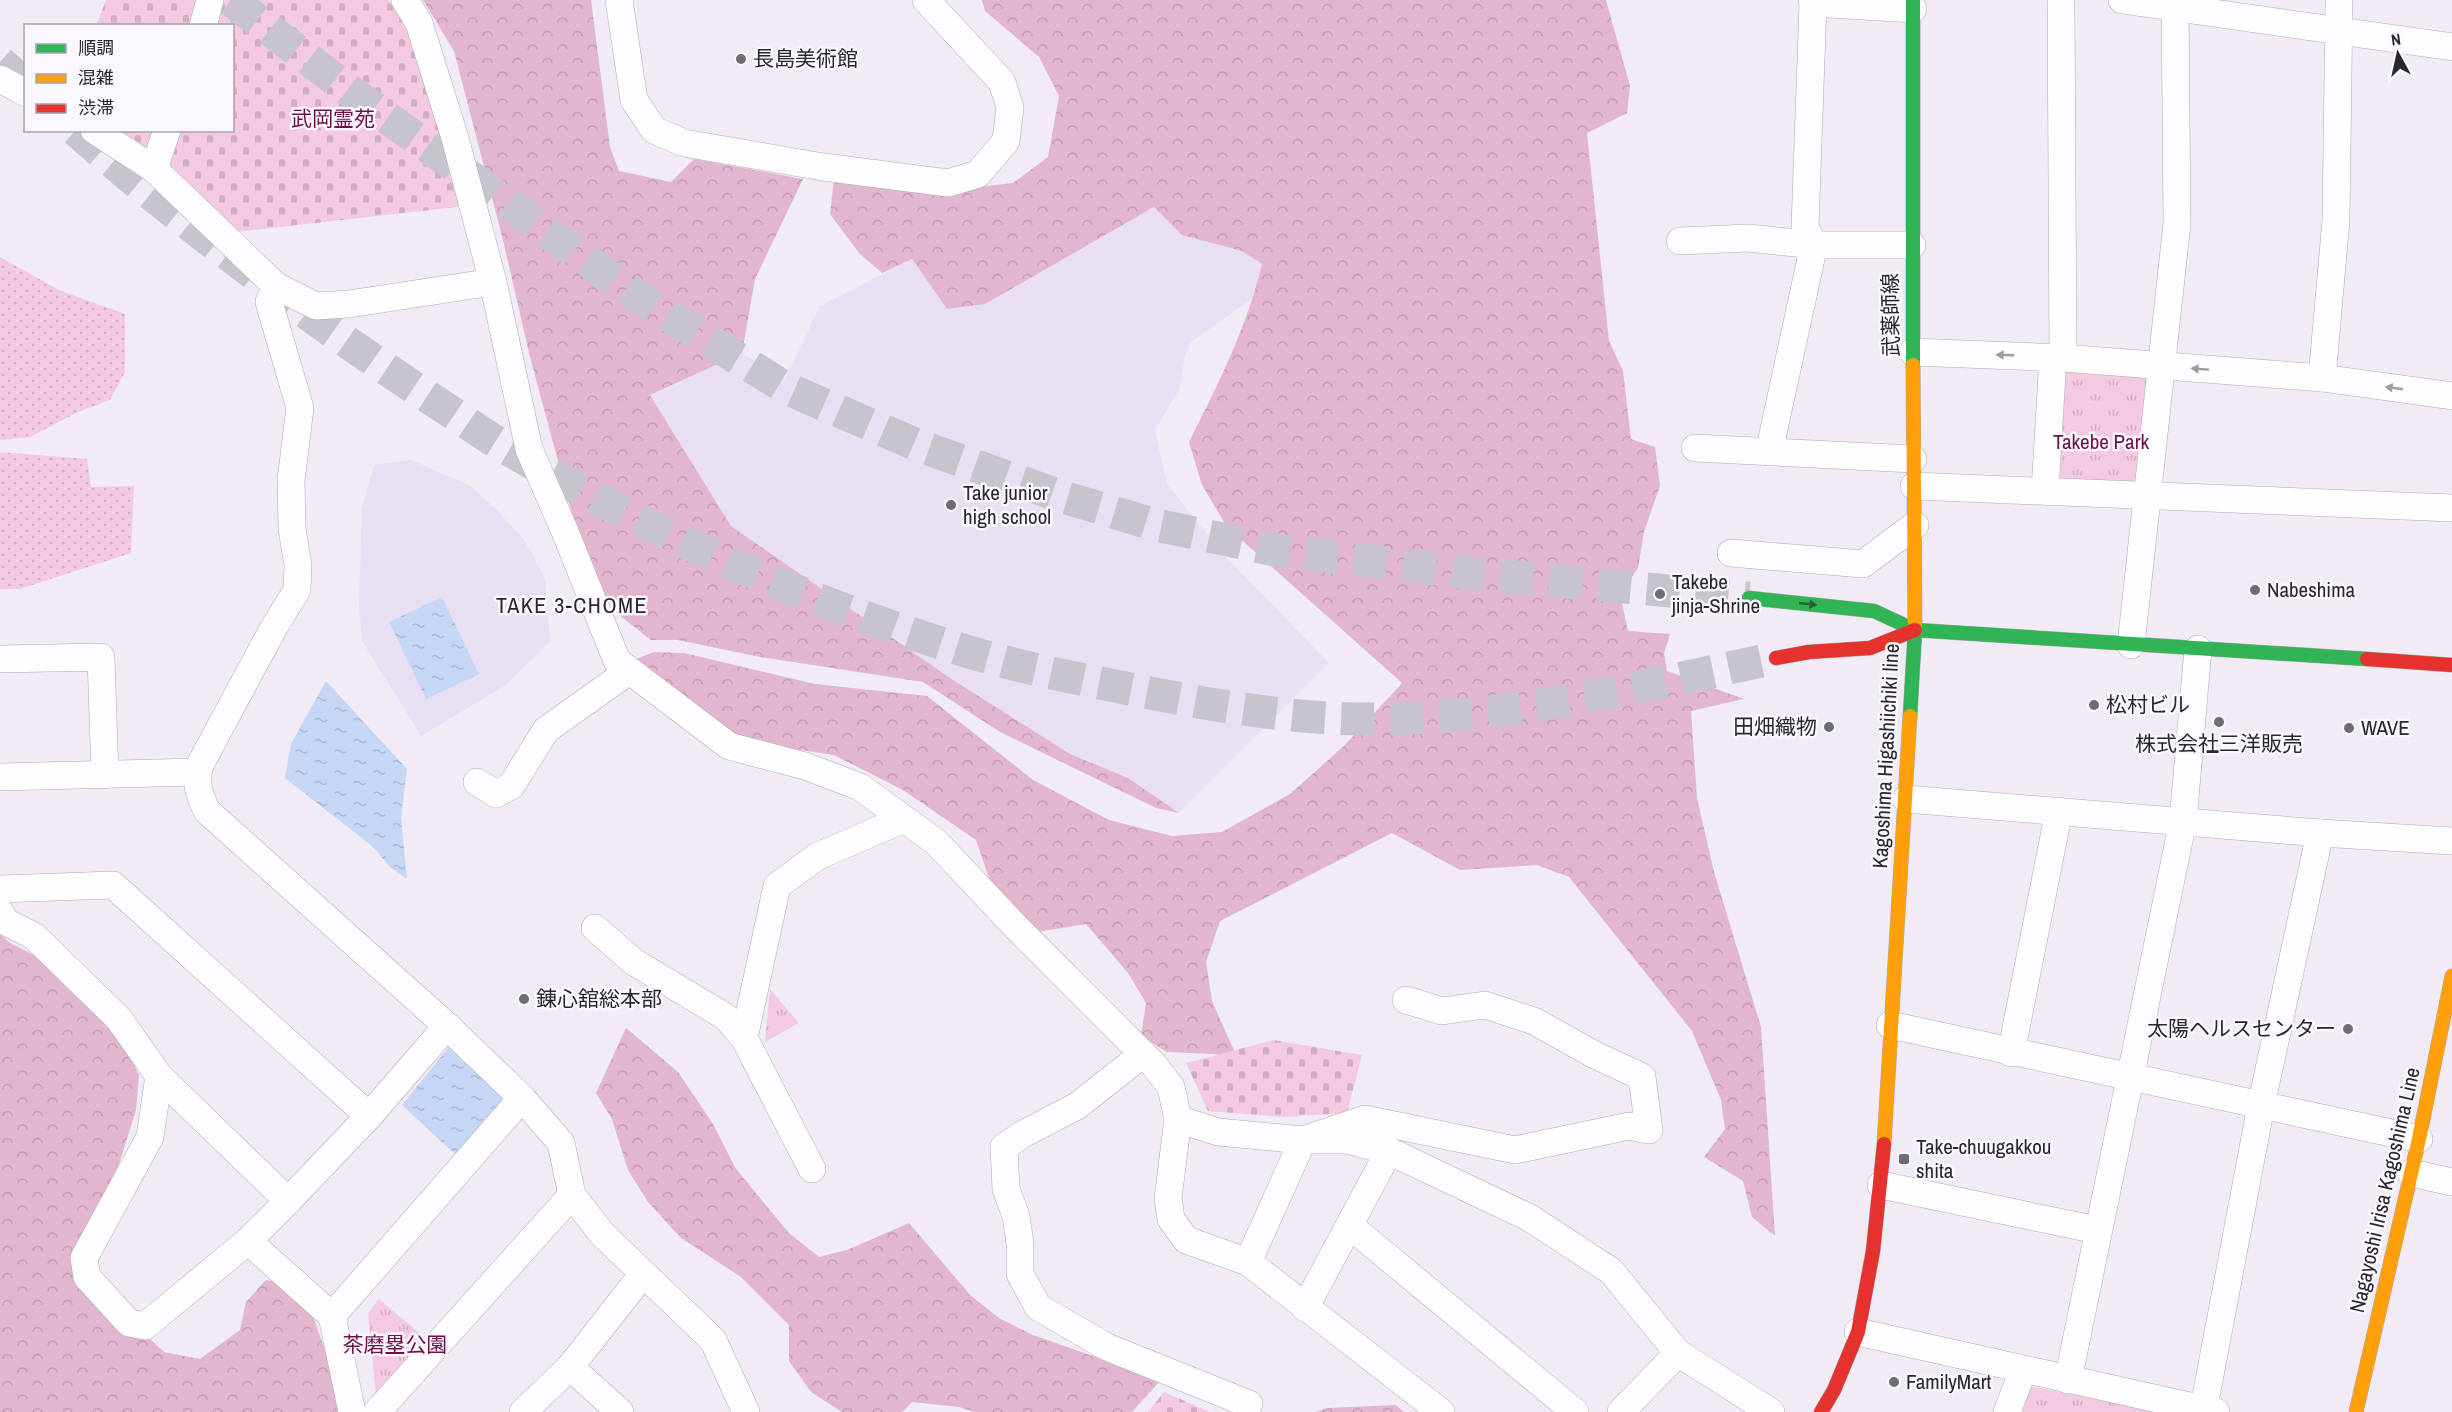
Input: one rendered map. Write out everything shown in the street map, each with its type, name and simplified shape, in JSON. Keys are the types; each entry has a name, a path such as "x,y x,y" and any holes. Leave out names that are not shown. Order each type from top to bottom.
{"main road":[{"name":"武薬師線","path":"1913,4 1915,630"},
{"path":"1749,598 1874,611 1915,630"},
{"name":"Kagoshima Higashiichiki line","path":"1821,1412 1834,1390 1858,1332 1873,1251 1881,1185 1915,630 2452,665"},
{"path":"1776,658 1809,652 1870,648 1915,630"},
{"name":"Nagayoshi Irisa Kagoshima Line","path":"2356,1412 2412,1173 2452,976"}],"street":[{"path":"204,24 210,0"},
{"path":"405,0 419,23 456,138 493,282 529,449 617,661 729,746 806,766 860,787 936,842 1016,927 1143,1054 1171,1087 1178,1119 1167,1198 1171,1219 1186,1240 1248,1262 1442,1412"},
{"path":"619,0 634,100 654,130 684,143 824,167 948,183 978,174 1006,141 1010,107 1002,82 926,0"},
{"path":"2045,491 2058,357 2061,0"},
{"path":"2122,0 2175,4 2452,47"},
{"path":"2322,378 2336,220 2339,0"},
{"path":"1769,452 1815,245 1805,227 1813,1 1913,4"},
{"path":"2131,645 2177,223 2175,4"},
{"path":"0,79 24,92"},
{"path":"97,132 154,169 276,286 316,306 349,304 493,282"},
{"path":"154,169 166,132"},
{"path":"1680,241 1748,238 1815,245 1912,245"},
{"path":"276,286 269,303 300,408 291,480 292,529 298,565 297,590 273,628 196,772 198,793 207,811 447,1026 522,1098 561,1143 572,1195 602,1234 713,1340 747,1412"},
{"path":"1913,352 2058,357 2322,378 2452,396"},
{"path":"1695,448 1913,459"},
{"path":"1914,486 2452,508"},
{"path":"1731,554 1863,564 1915,525"},
{"path":"2068,1380 2097,1230 2183,821 2198,649"},
{"path":"0,659 101,657 105,775"},
{"path":"477,782 496,794 511,786 546,730 629,671"},
{"path":"0,777 196,772"},
{"path":"1906,799 2320,833 2452,841"},
{"path":"2011,1053 2059,812"},
{"path":"744,1038 777,886 818,856 904,819"},
{"path":"1858,1332 2207,1411 2261,1106 2320,833"},
{"path":"0,889 113,885 369,1116"},
{"path":"0,912 6,922 34,936 120,1019 159,1076 288,1201"},
{"path":"595,928 634,962 726,1017 744,1038 812,1169"},
{"path":"1248,1262 1303,1140 1365,1119 1515,1150 1629,1126 1649,1130 1642,1077 1524,1017 1485,1005 1442,1011 1406,1000"},
{"path":"1890,1025 2011,1053 2131,1076 2419,1139"},
{"path":"159,1076 150,1137 84,1258 87,1277 129,1323 145,1326 248,1241 369,1116 447,1026"},
{"path":"1143,1054 1077,1106 1023,1134 1004,1147 1006,1189 1016,1216 1020,1243 1020,1274 1038,1307 1107,1347 1249,1404"},
{"path":"332,1316 522,1098"},
{"path":"1178,1119 1218,1132 1303,1140 1346,1140 1389,1151 1530,1218 1611,1271 1678,1353 1770,1412"},
{"path":"1305,1308 1389,1151"},
{"path":"2412,1173 2452,1182"},
{"path":"1881,1185 2097,1230"},
{"path":"377,1412 572,1195"},
{"path":"1350,1226 1575,1412"},
{"path":"248,1241 332,1316 352,1412"},
{"path":"523,1412 570,1367 643,1274"},
{"path":"1620,1412 1678,1353"},
{"path":"570,1367 620,1412"},
{"path":"2007,1412 2023,1370"}],"shaded area":[{"name":"Take junior high school","path":"1154,207 1182,235 1242,251 1262,264 1254,297 1191,342 1185,356 1180,388 1155,430 1167,484 1221,552 1329,663 1179,813 1128,778 1070,754 953,680 731,526 650,395 742,353 785,379 820,306 912,259 947,309 985,304"},
{"path":"411,460 469,485 497,510 525,541 545,580 550,642 506,685 421,736 362,641 359,605 362,508 374,465"}],"green space":[{"name":"武岡霊苑","path":"106,0 388,0 412,35 465,206 227,233 114,132 234,132 234,24 97,24"},
{"path":"423,0 591,0 610,147 619,171 671,182 694,159 803,179 755,279 742,353 650,395 731,526 953,680 1070,754 1128,778 1179,813 1156,808 1000,732 923,682 760,657 678,640 651,640 614,611 582,551 529,353 503,240 454,51"},
{"path":"982,0 1606,0 1630,86 1627,113 1587,133 1609,341 1623,371 1631,439 1655,447 1660,486 1644,532 1638,568 1620,594 1628,631 1670,634 1664,653 1667,671 1744,699 1691,711 1697,798 1714,872 1761,1027 1775,1236 1752,1217 1743,1181 1704,1157 1725,1129 1721,1100 1692,1031 1569,877 1537,865 1460,870 1392,833 1220,921 1206,962 1212,1001 1236,1055 1167,1052 1141,1036 1146,1003 1128,973 1086,924 1037,932 991,884 976,840 903,790 834,755 747,742 679,698 634,660 654,652 684,653 815,684 927,696 1033,780 1109,820 1172,836 1222,832 1290,794 1346,744 1402,683 1227,527 1202,485 1189,442 1240,333 1262,264 1242,251 1182,235 1154,207 985,304 947,309 912,259 882,273 859,253 830,214 834,178 979,187 1013,183 1048,157 1059,96 1039,57 985,11"},
{"path":"0,257 61,291 125,314 125,372 110,400 78,412 30,437 0,440"},
{"name":"Takebe Park","path":"2064,371 2148,375 2139,489 2055,482"},
{"path":"0,452 87,459 91,487 134,486 131,553 20,589 0,589"},
{"path":"0,934 10,943 36,956 94,1010 129,1053 139,1076 136,1110 83,1278 164,1352 200,1359 240,1330 246,1302 266,1280 284,1283 311,1311 347,1412 0,1412"},
{"path":"770,989 799,1023 765,1042"},
{"path":"626,1028 678,1072 713,1124 736,1169 789,1233 819,1257 847,1250 909,1223 971,1296 999,1318 1033,1335 1161,1380 1132,1412 975,1412 959,1407 912,1402 902,1412 842,1412 811,1392 789,1361 789,1325 741,1277 681,1238 648,1202 628,1170 612,1119 596,1093"},
{"path":"1274,1040 1362,1055 1347,1113 1284,1117 1208,1111 1186,1063"},
{"name":"茶磨塁公園","path":"379,1299 431,1343 377,1405 368,1313"},
{"path":"2029,1386 2166,1412 2019,1412"},
{"path":"1164,1392 1210,1412 1148,1412"},
{"path":"1396,1405 1404,1412 1315,1412 1328,1408"}],"water":[{"path":"442,597 479,674 426,699 389,622"},
{"path":"326,681 407,769 401,818 407,879 391,868 372,846 285,778 291,744"},
{"path":"449,1047 502,1092 503,1103 458,1157 402,1105"}],"tunnel":[{"path":"231,0 354,94 643,300 786,388 917,445 1063,497 1156,525 1275,550 1467,573 1749,598"},
{"path":"0,62 24,83"},
{"path":"78,132 170,209 287,299 504,447 620,510 729,562 842,609 956,648 1058,674 1210,704 1270,713 1360,719 1413,718 1517,708 1621,691 1776,658"}],"traffic: fast":[{"path":"1913,0 1913,365"},
{"path":"1749,598 1874,611 1915,630"},
{"path":"1910,716 1915,630 2367,659"}],"traffic: slow":[{"path":"1913,365 1915,630"},
{"path":"1884,1144 1910,716"},
{"path":"2356,1412 2419,1139 2452,976"}],"traffic: jam":[{"path":"1776,658 1809,652 1870,648 1915,630"},
{"path":"2367,659 2452,665"},
{"path":"1821,1412 1834,1390 1858,1332 1873,1251 1884,1144"}],"place":[{"name":"長島美術館","path":"741,59"},
{"name":"Take junior high school","path":"951,505"},
{"name":"Nabeshima","path":"2255,590"},
{"name":"Takebe jinja-Shrine","path":"1660,594"},
{"name":"松村ビル","path":"2094,705"},
{"name":"株式会社三洋販売","path":"2219,722"},
{"name":"田畑織物","path":"1829,727"},
{"name":"WAVE","path":"2349,728"},
{"name":"錬心舘総本部","path":"524,999"},
{"name":"太陽ヘルスセンター","path":"2348,1029"},
{"name":"Take-chuugakkou shita","path":"1904,1159"},
{"name":"FamilyMart","path":"1894,1382"}],"district":[{"name":"TAKE 3-CHOME","path":"572,605"}]}
